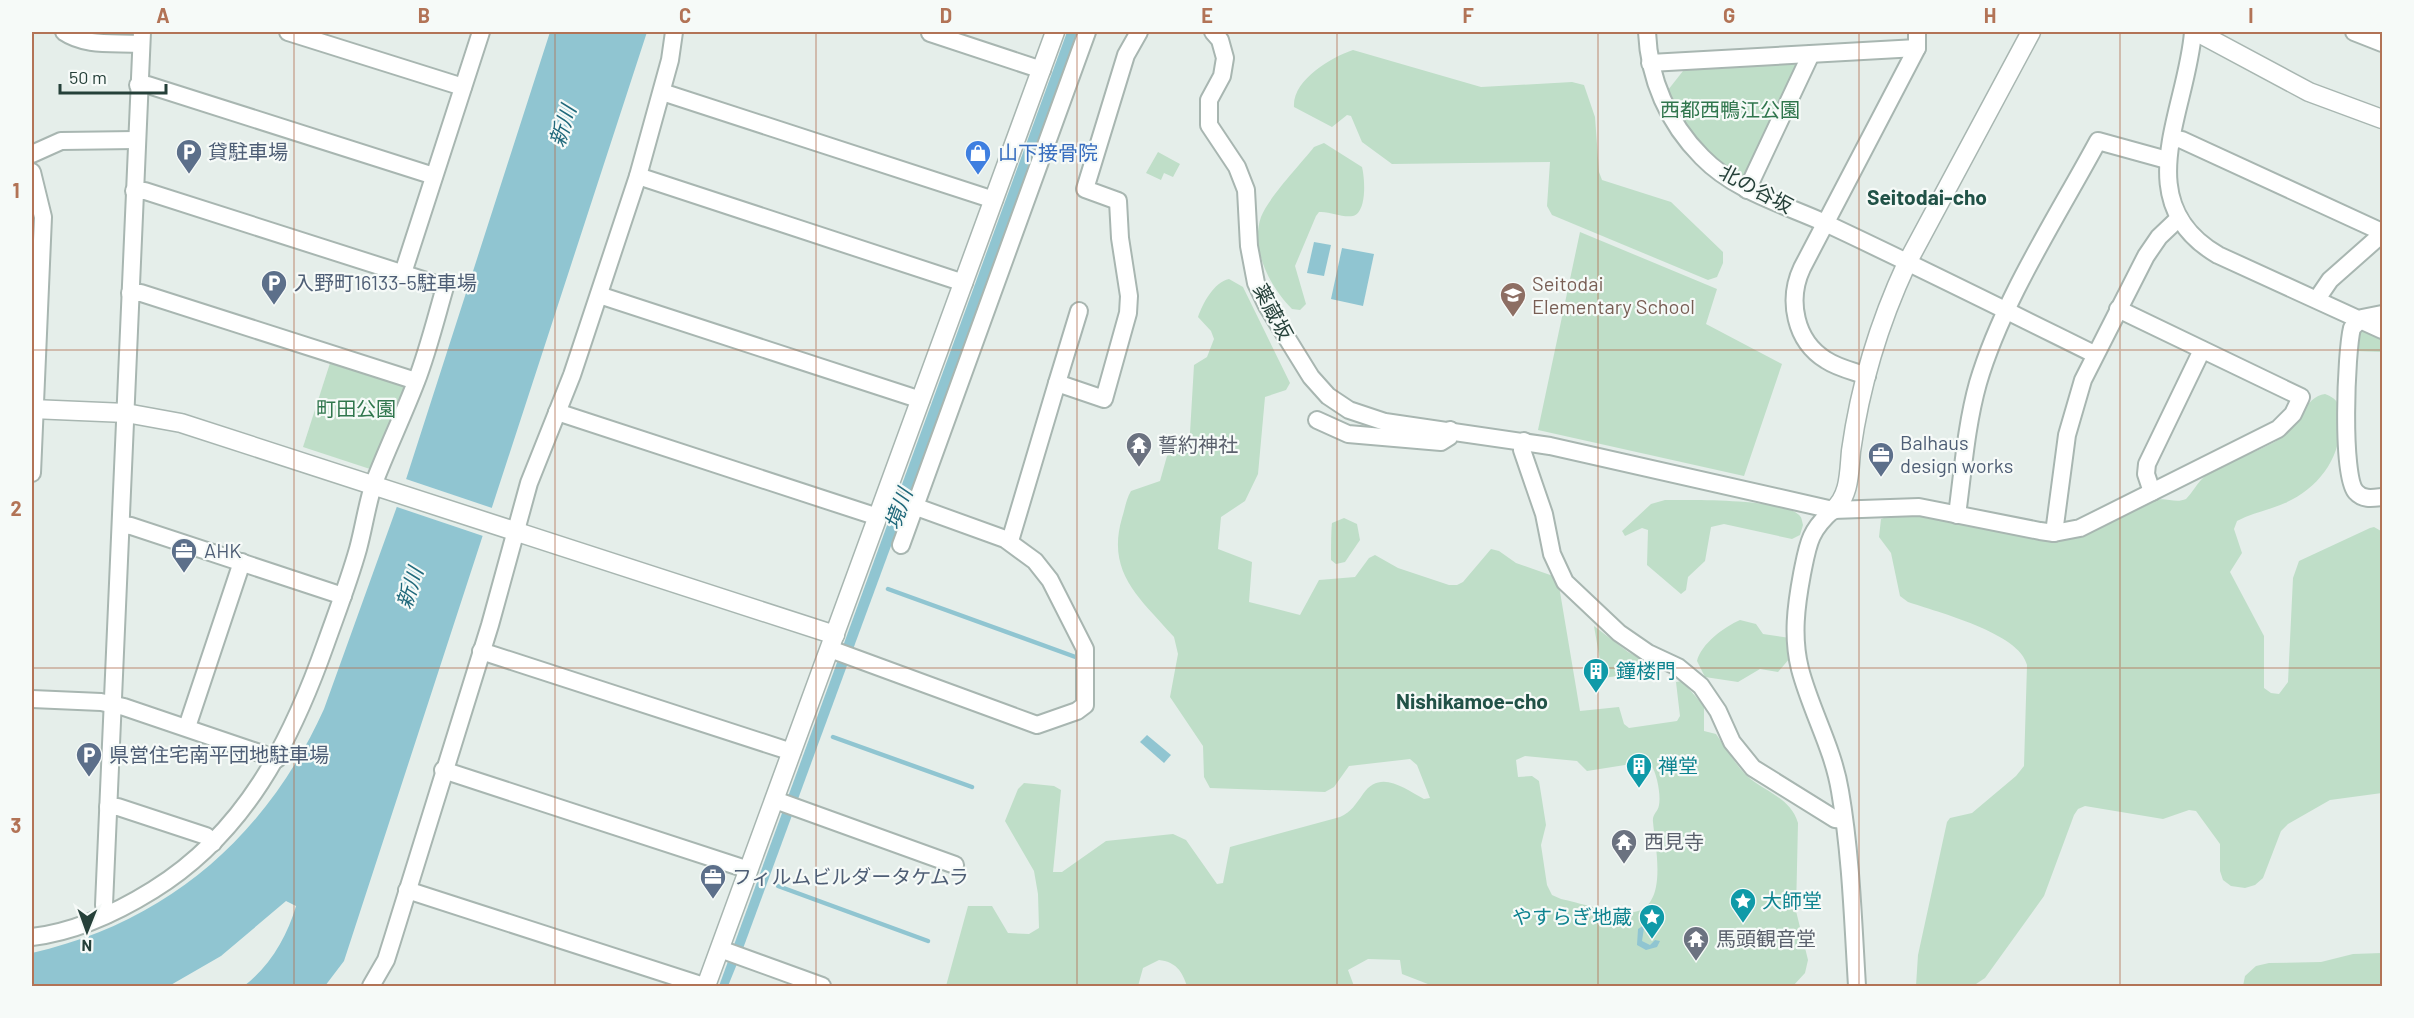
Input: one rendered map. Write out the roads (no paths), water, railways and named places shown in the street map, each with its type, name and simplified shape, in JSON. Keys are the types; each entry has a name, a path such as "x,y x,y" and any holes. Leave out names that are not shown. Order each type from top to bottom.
{"street":[{"path":"64,32 87,42 141,38 104,905 108,914"},
{"path":"288,32 463,87"},
{"path":"403,273 481,32"},
{"path":"371,987 386,960 481,651 508,528 557,412 638,177 672,52 674,32"},
{"path":"901,545 901,501 921,400 1054,32"},
{"path":"407,890 705,987 730,953 749,870 785,803 792,752 839,649 878,517 901,501 1087,32"},
{"path":"1057,383 1104,399 1124,330 1129,296 1120,238 1118,201 1085,189 1126,55 1139,32"},
{"name":"薬蔵坂","path":"1213,32 1220,40 1225,58 1222,76 1209,100 1209,125 1244,184 1248,202 1250,258 1256,283 1267,306 1311,377 1338,404 1372,420 1524,441 1833,510 1904,506 2054,533"},
{"name":"北の谷坂","path":"1647,32 1650,63 1661,98 1684,138 1716,170 1748,190 1825,224 2094,354"},
{"path":"1857,987 1844,820 1833,756 1805,684 1796,636 1797,604 1808,541 1819,523 1839,505 1846,491 1857,418 1867,376 1885,316 1907,263 2031,32"},
{"path":"2382,119 2302,88 2195,32 2167,160 2168,190 2179,218 2206,248 2362,318 2382,330"},
{"path":"2354,32 2382,43"},
{"path":"930,33 1042,69"},
{"path":"1650,63 1811,54 1917,40"},
{"path":"1867,376 1833,364 1817,353 1805,338 1796,316 1794,297 1797,279 1917,40"},
{"path":"1748,190 1811,54"},
{"path":"138,85 148,85 434,176"},
{"path":"662,92 994,200"},
{"path":"2172,138 2182,140 2382,233 2330,280 2317,299"},
{"path":"32,154 61,141 136,140"},
{"path":"1957,515 1972,407 1985,362 2006,311 2098,141 2167,160"},
{"path":"32,172 43,217 32,473"},
{"path":"638,177 964,283"},
{"path":"32,937 71,929 108,914 163,884 213,843 244,808 277,759 305,700 343,596 416,381 445,287 145,191 134,191"},
{"path":"2118,309 2301,397 2293,414 2278,429 2080,528 2054,533 2067,435 2083,380 2094,354 2118,309 2153,246 2179,218"},
{"path":"130,293 141,293 416,381"},
{"path":"599,295 921,400"},
{"path":"1010,542 1079,311"},
{"path":"2382,314 2362,318 2352,328 2347,466 2352,486 2357,493 2364,497 2382,497"},
{"path":"2152,492 2148,483 2147,464 2202,350"},
{"path":"33,409 126,413 181,423 508,528 839,649 1037,725 1082,709 1085,705 1087,654 1043,570 1026,552 1010,542 901,501"},
{"path":"557,412 878,517"},
{"path":"1317,420 1348,434 1441,442 1449,436 1450,430"},
{"path":"1524,441 1522,450 1544,514 1552,554 1565,582 1619,633 1648,653 1678,667 1701,686 1718,711 1732,742 1753,768 1834,819 1844,820"},
{"path":"121,525 131,526 343,596"},
{"path":"187,727 242,562"},
{"path":"481,651 792,752"},
{"path":"32,699 113,704 277,759"},
{"path":"443,770 749,870"},
{"path":"785,803 955,865"},
{"path":"108,807 118,807 206,836 213,843"},
{"path":"730,953 822,987"}],"water":[{"name":"新川","path":"550,32 647,32 344,961 325,986 244,986 270,960 288,929 296,906 286,901 221,956 169,986 32,986 32,953 82,939 127,920 170,895 208,867 243,833 274,796 301,754 324,709 400,498"},
{"name":"境川","path":"1067,32 1080,32 741,954 728,986 719,986"},
{"path":"1314,242 1331,245 1324,276 1307,273"},
{"path":"1342,248 1374,254 1363,306 1331,299"},
{"path":"1147,735 1171,755 1164,763 1140,742"},
{"path":"1647,923 1655,925 1644,928 1642,941 1650,945 1655,940 1660,941 1657,947 1646,950 1637,945 1638,929"}],"waterway":[{"path":"888,589 1081,659"},
{"path":"833,737 972,787"},
{"path":"778,886 928,941"}],"place":[{"name":"貸駐車場","path":"189,175"},
{"name":"山下接骨院","path":"978,176"},
{"name":"入野町16133-5駐車場","path":"274,306"},
{"name":"Seitodai Elementary School","path":"1513,318"},
{"name":"誓約神社","path":"1139,468"},
{"name":"Balhaus design works","path":"1881,478"},
{"name":"AHK","path":"184,574"},
{"name":"鐘楼門","path":"1596,694"},
{"name":"県営住宅南平団地駐車場","path":"89,778"},
{"name":"禅堂","path":"1639,789"},
{"name":"西見寺","path":"1624,865"},
{"name":"フィルムビルダータケムラ","path":"713,900"},
{"name":"大師堂","path":"1743,924"},
{"name":"やすらぎ地蔵","path":"1652,940"},
{"name":"馬頭観音堂","path":"1696,962"}],"district":[{"name":"Seitodai-cho","path":"1927,198"},
{"name":"Nishikamoe-cho","path":"1472,702"}],"park label":[{"name":"西都西鴨江公園","path":"1730,110"},
{"name":"町田公園","path":"356,409"}]}
